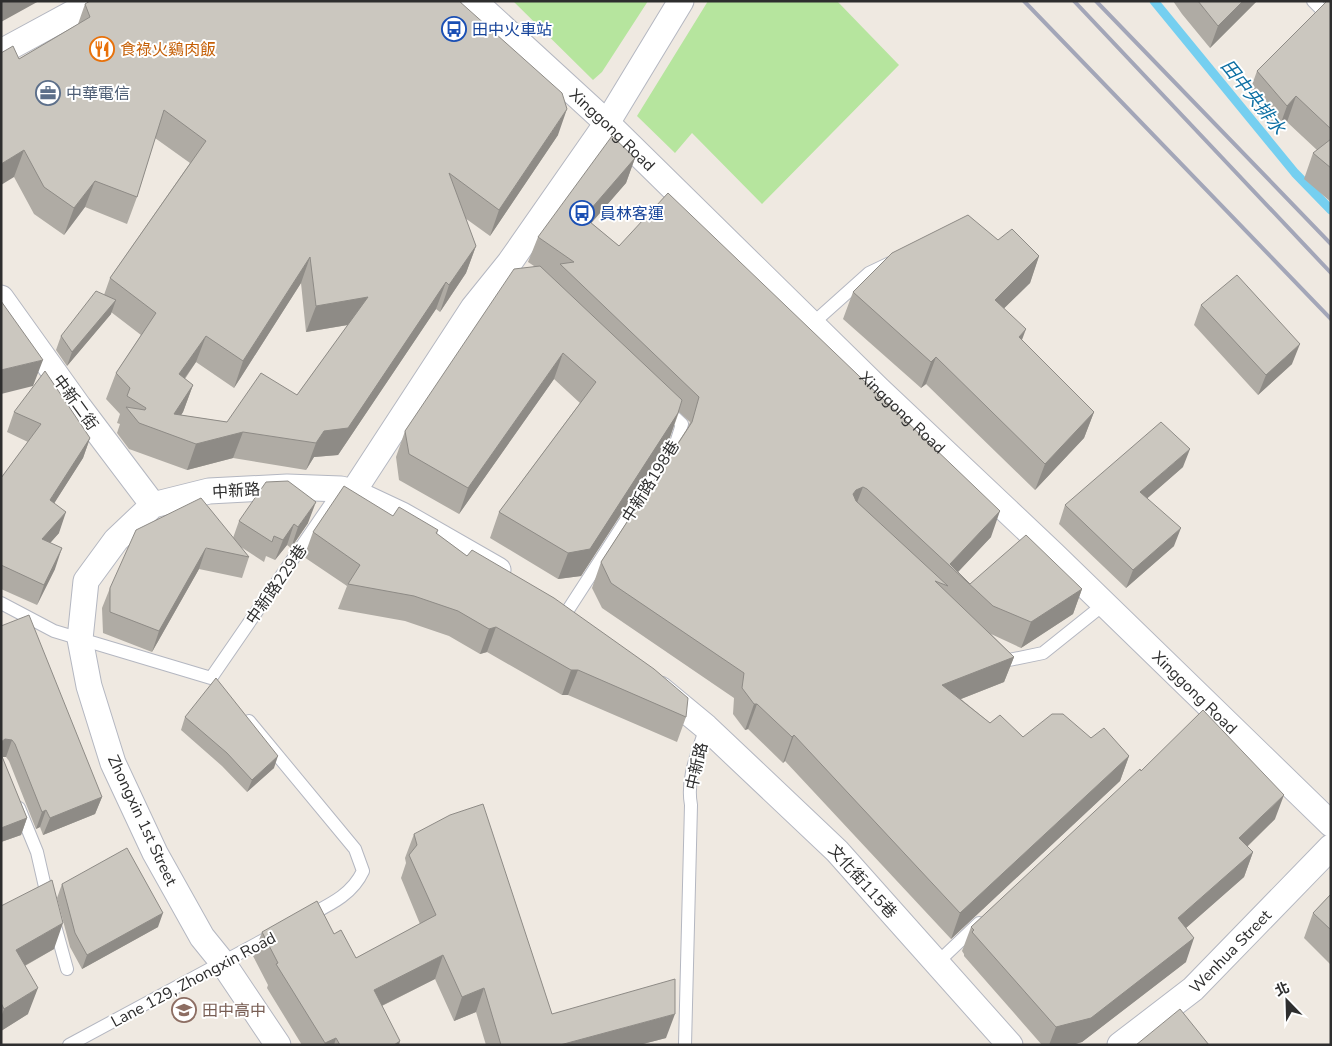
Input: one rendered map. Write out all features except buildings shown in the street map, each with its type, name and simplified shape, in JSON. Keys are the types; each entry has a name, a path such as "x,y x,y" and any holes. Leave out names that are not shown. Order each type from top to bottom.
{"street":[{"path":"1,52 95,1"},
{"name":"Xinggong Road","path":"474,1 607,123 812,324 1052,554 1206,711 1331,824"},
{"path":"347,491 473,308 513,265 607,123 681,1"},
{"name":"中新二街","path":"1,298 79,407 153,505"},
{"name":"中新路","path":"153,505 209,491 287,487 347,491 402,515 518,581"},
{"name":"Zhongxin 1st Street","path":"153,505 116,540 86,581 80,639 89,686 113,762 155,853 202,937 223,963 278,1045"},
{"name":"中新路","path":"639,671 706,727"},
{"name":"文化街115巷","path":"706,727 837,851 1010,1045"},
{"name":"Wenhua Street","path":"1120,1045 1193,989 1331,847"}],"lane":[{"path":"1313,1 1331,19"},
{"path":"812,324 870,273 904,256"},
{"name":"中新路198巷","path":"567,611 676,444 682,424 653,397"},
{"name":"中新路229巷","path":"80,639 214,682 347,491"},
{"path":"1,603 54,631 80,639"},
{"path":"990,648 1004,661 1043,653 1103,605"},
{"path":"241,712 355,849 364,871 358,882 341,898 298,921"},
{"name":"中新路","path":"685,1045 691,805 688,794 694,763 706,727"},
{"path":"16,799 37,852 67,970"},
{"path":"937,963 987,916"},
{"name":"Lane 129, Zhongxin Road","path":"69,1045 282,930"}],"green space":[{"path":"513,1 648,1 602,72 593,80"},
{"path":"708,1 837,1 899,65 762,204 692,133 675,153 637,116"}],"waterway":[{"name":"田中央排水","path":"1154,1 1295,173 1331,210"}],"railway":[{"path":"1024,1 1331,319"},
{"path":"1074,1 1331,273"},
{"path":"1096,1 1331,244"}],"place":[{"name":"田中火車站","path":"454,29"},
{"name":"食祿火鷄肉飯","path":"102,49"},
{"name":"中華電信","path":"48,93"},
{"name":"員林客運","path":"582,213"},
{"name":"田中高中","path":"184,1010"}]}
